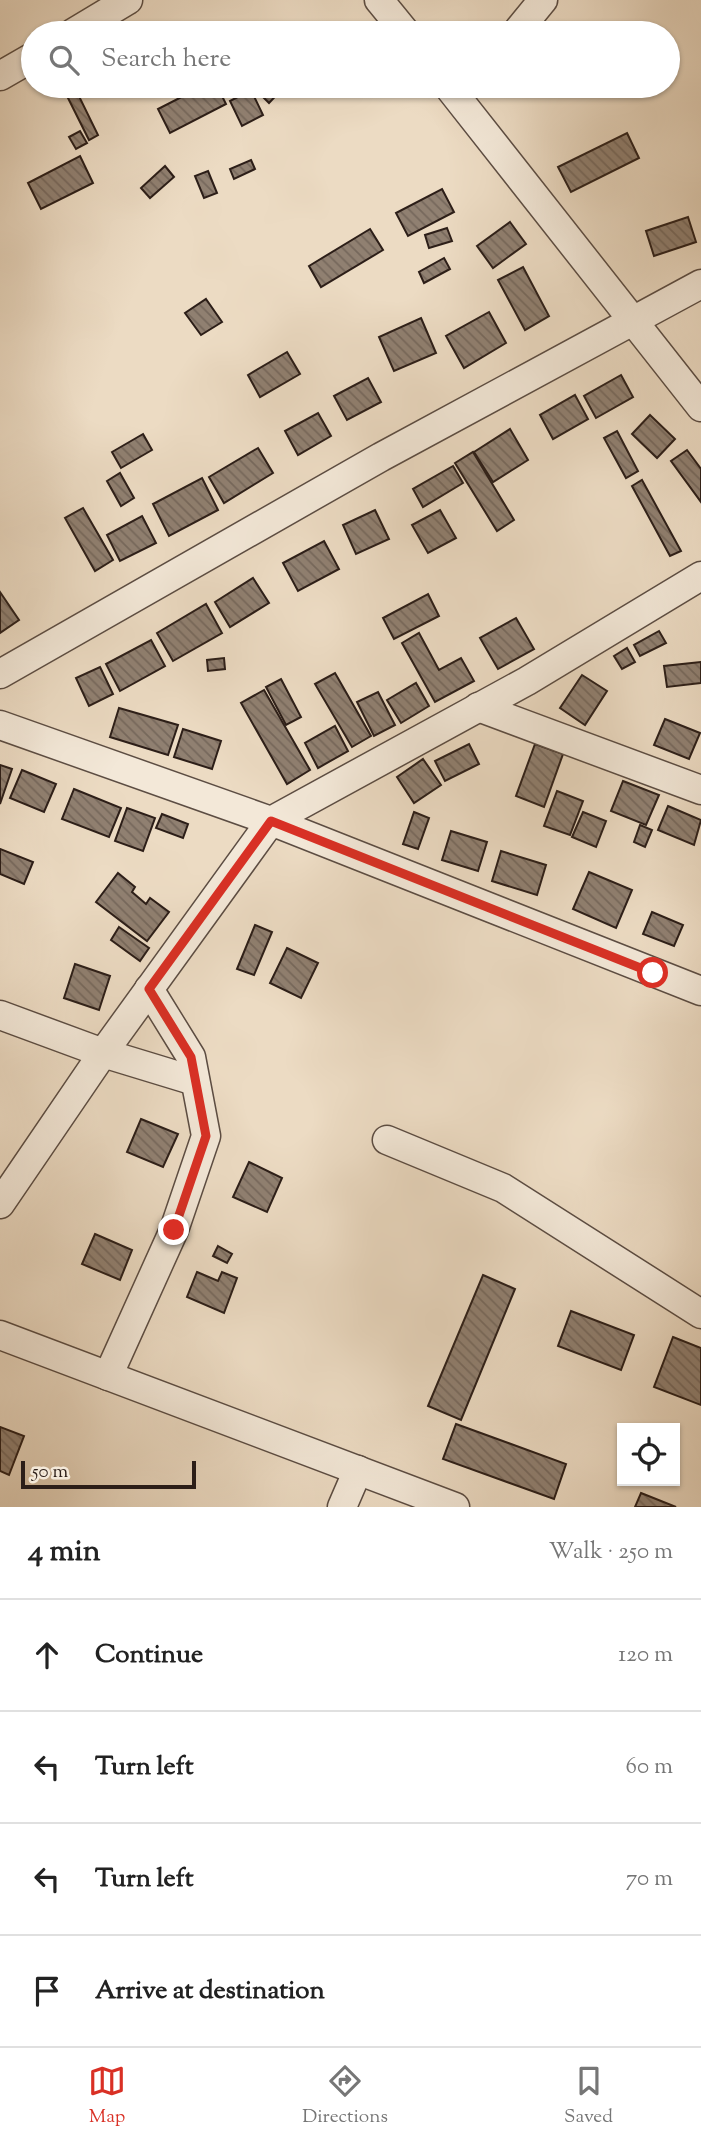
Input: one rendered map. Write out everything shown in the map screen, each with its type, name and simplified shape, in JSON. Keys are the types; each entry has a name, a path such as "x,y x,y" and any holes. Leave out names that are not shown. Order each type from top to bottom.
{"street":[{"path":"93,21 128,0"},
{"path":"379,0 396,21"},
{"path":"526,21 543,0"},
{"path":"0,76 21,64"},
{"path":"466,98 701,407"},
{"path":"0,674 381,457 701,284"},
{"path":"0,1205 103,1053 271,821 527,681 701,576"},
{"path":"478,707 701,790"},
{"path":"0,726 271,821 701,991"},
{"path":"108,1376 174,1230 206,1136 191,1057 149,989"},
{"path":"0,1015 103,1053 195,1081"},
{"path":"387,1140 503,1188 701,1314"},
{"path":"0,1335 455,1507"},
{"path":"342,1507 358,1470"}],"building":[{"path":"68,98 80,98 98,135 89,140"},
{"path":"180,98 223,98 226,104 170,133 158,109"},
{"path":"236,98 255,98 263,115 242,126 230,101"},
{"path":"80,131 87,143 76,149 69,137"},
{"path":"627,133 639,158 571,192 558,167"},
{"path":"80,156 93,183 41,209 28,183"},
{"path":"251,160 255,169 234,179 230,169"},
{"path":"165,166 174,177 150,198 141,188"},
{"path":"208,171 217,193 204,198 195,176"},
{"path":"442,189 454,212 408,236 396,213"},
{"path":"688,217 696,242 654,256 646,231"},
{"path":"510,222 526,244 493,268 477,246"},
{"path":"447,228 452,241 429,248 425,235"},
{"path":"370,229 383,250 321,287 309,266"},
{"path":"444,258 450,269 424,283 419,272"},
{"path":"523,267 549,316 525,330 498,280"},
{"path":"206,299 222,322 201,335 185,313"},
{"path":"489,312 506,343 464,368 446,336"},
{"path":"421,318 436,353 394,371 379,337"},
{"path":"287,352 300,374 260,397 248,375"},
{"path":"621,375 633,397 596,418 584,396"},
{"path":"368,378 381,402 347,420 334,396"},
{"path":"575,395 588,419 553,439 540,415"},
{"path":"318,413 331,436 298,455 285,431"},
{"path":"650,415 675,439 657,458 632,434"},
{"path":"510,429 528,460 493,482 474,452"},
{"path":"617,431 638,471 626,478 604,438"},
{"path":"143,434 152,450 121,468 112,452"},
{"path":"258,448 273,473 224,503 209,477"},
{"path":"687,450 701,469 701,502 671,461"},
{"path":"473,452 514,520 497,531 455,463"},
{"path":"453,466 463,483 423,507 413,489"},
{"path":"120,473 134,498 121,506 107,481"},
{"path":"202,478 218,510 169,536 153,504"},
{"path":"642,480 681,551 670,556 632,486"},
{"path":"83,508 113,560 95,571 65,518"},
{"path":"375,510 389,539 356,554 343,525"},
{"path":"440,510 456,538 428,553 412,525"},
{"path":"142,516 156,543 120,561 107,535"},
{"path":"324,541 339,569 298,591 283,563"},
{"path":"253,578 269,603 230,627 215,602"},
{"path":"0,592 19,620 0,633"},
{"path":"428,594 439,616 394,639 383,618"},
{"path":"206,604 222,633 173,661 157,633"},
{"path":"516,618 534,649 498,669 480,638"},
{"path":"659,631 666,643 640,656 634,645"},
{"path":"419,633 439,670 461,658 474,681 435,702 402,643"},
{"path":"151,640 165,666 120,691 106,664"},
{"path":"627,648 635,662 622,669 614,656"},
{"path":"224,658 225,669 208,671 207,660"},
{"path":"701,662 701,683 667,687 664,666"},
{"path":"100,667 113,694 89,706 76,678"},
{"path":"335,673 371,736 352,747 315,684"},
{"path":"582,675 607,691 585,725 560,708"},
{"path":"281,679 301,717 286,725 266,687"},
{"path":"416,683 429,706 401,723 387,700"},
{"path":"264,690 310,770 287,784 241,703"},
{"path":"378,692 395,725 374,736 357,702"},
{"path":"119,708 178,725 168,755 110,737"},
{"path":"665,719 700,733 689,759 654,745"},
{"path":"335,726 348,751 318,768 305,743"},
{"path":"183,729 221,741 212,769 174,757"},
{"path":"469,744 479,764 445,781 435,761"},
{"path":"535,744 563,754 544,807 516,796"},
{"path":"423,759 441,785 414,803 397,777"},
{"path":"0,765 12,769 0,804"},
{"path":"22,770 56,784 44,812 10,798"},
{"path":"623,781 659,795 646,825 611,811"},
{"path":"74,789 121,808 109,837 62,819"},
{"path":"557,791 583,801 570,835 544,826"},
{"path":"668,806 701,820 694,845 658,830"},
{"path":"127,808 155,818 143,851 115,841"},
{"path":"414,812 429,818 418,849 403,844"},
{"path":"583,812 606,821 596,847 572,837"},
{"path":"162,814 188,824 183,838 156,828"},
{"path":"640,825 652,830 645,847 634,842"},
{"path":"451,831 487,842 478,871 442,860"},
{"path":"0,849 33,862 24,884 0,874"},
{"path":"501,851 546,865 537,895 492,881"},
{"path":"589,872 632,890 616,928 573,909"},
{"path":"118,873 135,887 132,892 146,904 150,898 169,912 147,941 96,902"},
{"path":"652,912 683,925 674,946 643,934"},
{"path":"255,925 272,932 254,975 237,969"},
{"path":"119,927 149,948 140,961 111,940"},
{"path":"287,948 318,963 301,998 270,983"},
{"path":"75,964 110,976 99,1010 64,998"},
{"path":"141,1119 178,1134 163,1167 127,1152"},
{"path":"249,1162 282,1178 267,1212 233,1197"},
{"path":"95,1234 132,1250 120,1280 82,1264"},
{"path":"218,1246 232,1254 227,1263 213,1256"},
{"path":"197,1272 218,1281 222,1272 237,1278 224,1313 187,1297"},
{"path":"483,1275 515,1289 461,1420 428,1406"},
{"path":"571,1311 634,1335 621,1370 558,1346"},
{"path":"673,1337 701,1348 701,1405 654,1387"},
{"path":"456,1424 566,1464 554,1499 443,1459"},
{"path":"0,1427 24,1436 9,1475 0,1471"},
{"path":"641,1493 676,1507 635,1507"}],"route":[{"path":"174,1230 206,1136 191,1057 149,989 271,821 653,973"}]}
